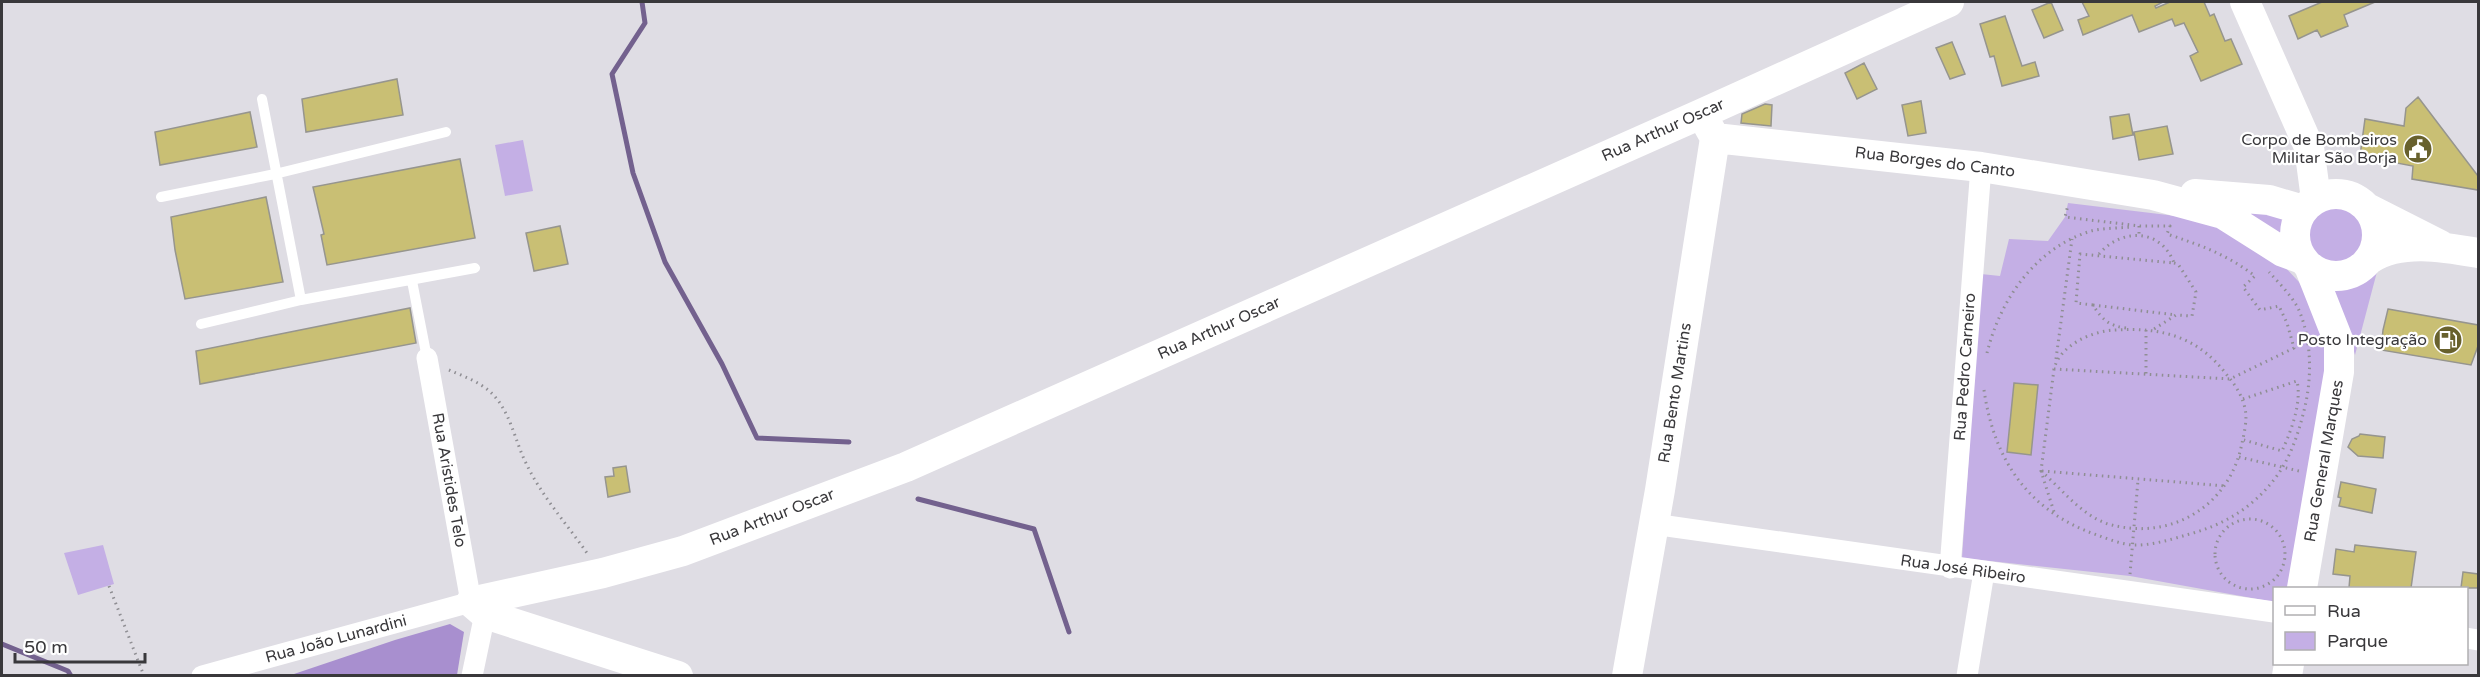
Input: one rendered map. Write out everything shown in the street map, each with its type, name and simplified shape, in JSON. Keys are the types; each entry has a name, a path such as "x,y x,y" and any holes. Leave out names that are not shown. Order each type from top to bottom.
{"street":[{"name":"Rua Arthur Oscar","path":"478,608 683,551 906,467 1708,126 1949,2"},
{"path":"2246,2 2309,147 2310,204"},
{"name":"Rua Borges do Canto","path":"1708,126 1981,166 2153,195 2223,214 2283,252 2305,262"},
{"name":"Rua Bento Martins","path":"1627,675 1660,490 1708,126"},
{"name":"Rua Pedro Carneiro","path":"1950,568 1981,166"},
{"name":"Rua Borges do Canto","path":"2153,195 2212,194 2310,204"},
{"path":"2446,248 2367,208 2349,196 2327,195 2310,204 2295,229 2297,249 2305,262 2329,276 2352,273 2379,253 2403,247 2446,248 2478,253"},
{"path":"2367,208 2378,233 2376,247 2370,259"},
{"name":"Rua General Marques","path":"2293,584 2339,372 2339,342 2305,262"},
{"name":"Rua Aristides Telo","path":"427,357 478,608"},
{"name":"Rua José Ribeiro","path":"1653,524 1950,568 2273,612"},
{"path":"1967,675 1984,572"},
{"path":"472,675 478,608 678,675"},
{"name":"Rua João Lunardini","path":"202,675 478,608"}],"lane":[{"path":"262,99 301,300"},
{"path":"161,197 275,174 446,132"},
{"path":"201,324 301,300 475,268"},
{"path":"412,281 427,357"}],"path":[{"path":"2068,203 2065,217 2140,226"},
{"path":"2139,236 2140,226"},
{"path":"1986,357 1993,328 2012,292 2024,276 2046,255 2072,239 2092,231 2140,226 2179,227"},
{"path":"2054,369 2230,379 2294,348 2287,323 2279,306 2260,310 2243,287 2255,276 2241,265 2203,245 2167,234 2169,226"},
{"path":"2099,254 2115,240 2129,235 2139,236 2149,238 2163,246 2171,254 2174,263"},
{"path":"2056,516 2041,471 2072,239"},
{"path":"2080,254 2099,254 2178,264 2196,292 2192,316 2076,303 2080,254"},
{"path":"1984,388 1991,427 1998,447 2012,473 2032,496 2056,516 2080,529 2132,545 2148,544 2207,530 2228,520 2256,501 2275,480 2293,447 2311,379 2308,346 2298,308 2283,286 2264,267"},
{"path":"2093,305 2105,321 2112,326 2136,330"},
{"path":"2152,330 2176,315"},
{"path":"2041,471 2079,508 2107,523 2134,528 2166,526 2193,516 2226,486 2239,457 2246,417 2243,399 2214,358 2175,334 2152,330 2113,330 2084,338 2061,354 2054,369"},
{"path":"2146,330 2146,376"},
{"path":"427,357 477,382 496,397 511,422 525,462 548,500 603,573"},
{"path":"2243,399 2297,381 2297,398 2292,424 2282,451 2243,440"},
{"path":"2239,457 2305,473"},
{"path":"2041,471 2226,486"},
{"path":"2127,591 2138,480"},
{"path":"2228,520 2235,522 2247,519 2259,520 2270,525 2278,533 2284,543 2286,555 2284,566 2270,584 2248,589 2237,587 2227,581 2220,572 2215,550 2219,538 2235,522"},
{"path":"2290,548 2293,584"},
{"path":"109,586 144,675"}],"green space":[{"path":"523,140 533,191 505,196 495,145"},
{"path":"2068,203 2209,220 2283,265 2299,282 2318,317 2326,352 2327,374 2293,587 2273,587 2273,602 2130,576 1962,558 1981,274 2000,276 2009,239 2048,241 2065,217"},
{"path":"2337,203 2355,209 2363,217 2369,235 2363,253 2355,261 2337,267 2319,261 2311,253 2305,235 2311,217 2319,209"},
{"path":"2228,205 2285,218 2285,243"},
{"path":"2378,268 2355,355 2346,323 2327,286 2359,284"},
{"path":"103,545 114,584 78,595 64,553"}],"shaded area":[{"path":"450,624 464,632 457,675 291,675 395,640"}],"building":[{"path":"2051,2 2063,30 2044,38 2032,10"},
{"path":"2082,2 2163,2 2155,6 2156,8 2170,2 2204,2 2210,16 2214,14 2225,41 2231,39 2242,64 2201,81 2190,56 2198,52 2184,23 2175,26 2172,19 2139,32 2132,15 2083,35 2078,20 2089,16"},
{"path":"2322,2 2375,2 2344,15 2348,26 2321,37 2317,30 2298,39 2289,16"},
{"path":"2005,16 2022,66 2035,62 2039,76 2002,86 1994,56 1990,57 1980,24"},
{"path":"1952,42 1965,74 1950,79 1936,48"},
{"path":"1864,63 1877,89 1857,99 1845,73"},
{"path":"397,79 403,115 306,132 302,99"},
{"path":"2418,97 2478,176 2478,190 2412,179 2413,166 2360,156 2365,119 2404,126 2406,108"},
{"path":"1921,101 1926,133 1908,136 1902,105"},
{"path":"1765,104 1772,105 1771,126 1741,123 1742,114"},
{"path":"250,112 257,147 160,165 155,132"},
{"path":"2129,114 2133,135 2113,139 2110,117"},
{"path":"2167,126 2173,154 2139,160 2134,132"},
{"path":"460,159 475,238 327,265 321,235 324,234 313,187"},
{"path":"266,197 283,282 185,299 171,217"},
{"path":"560,226 568,264 534,271 526,233"},
{"path":"410,308 416,343 200,384 196,351"},
{"path":"2388,309 2478,325 2478,346 2471,365 2381,350"},
{"path":"2014,383 2038,385 2031,455 2007,452"},
{"path":"2360,434 2385,437 2383,458 2358,456 2348,447 2352,439"},
{"path":"626,466 630,492 608,497 605,477 614,476 613,468"},
{"path":"2341,482 2376,489 2372,513 2339,506"},
{"path":"2355,545 2416,552 2411,587 2349,587 2350,576 2333,574 2336,549 2354,552"},
{"path":"2463,572 2478,574 2478,588 2461,587"}],"waterway":[{"path":"642,2 645,23 612,74 633,173 665,262 722,364 757,438 849,442"},
{"path":"918,499 1034,529 1069,632"},
{"path":"2,644 68,671 71,676"}],"place":[{"name":"Corpo de Bombeiros Militar São Borja","path":"2418,149"},
{"name":"Posto Integração","path":"2448,340"}]}
